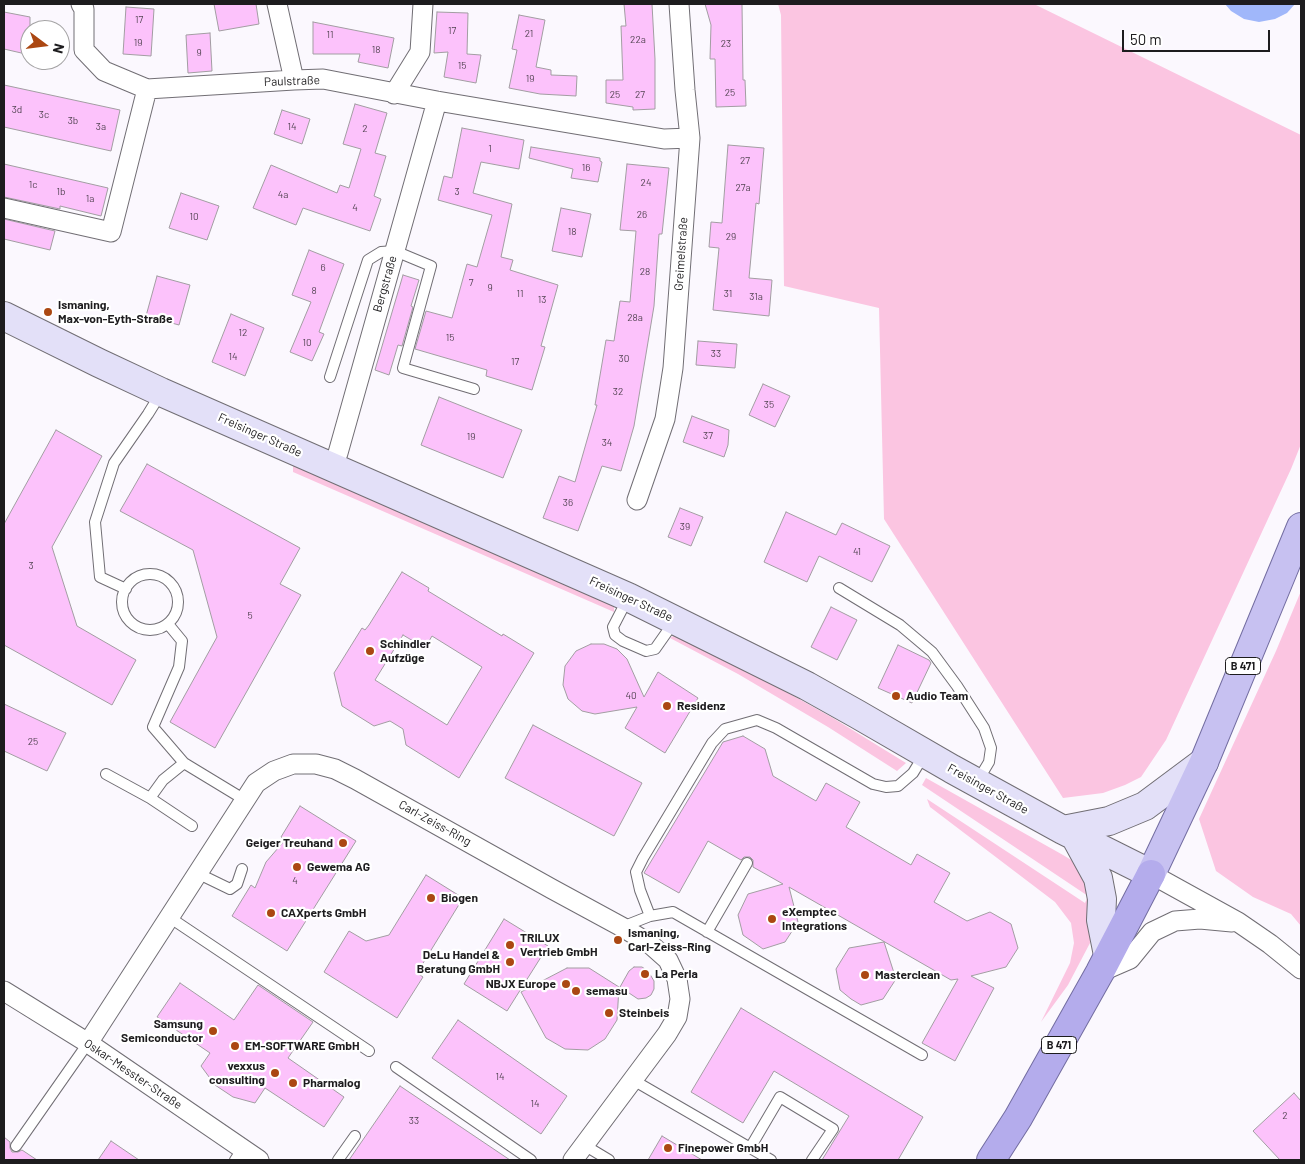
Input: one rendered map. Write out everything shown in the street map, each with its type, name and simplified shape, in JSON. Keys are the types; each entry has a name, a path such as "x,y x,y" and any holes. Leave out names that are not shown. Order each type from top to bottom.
{"highway":[{"name":"B 471","path":"991,1160 1018,1118 1151,874"}],"main road":[{"name":"Freisinger Straße","path":"4,316 161,392 628,597 676,620 807,686 977,783 1069,833 1151,874"},
{"name":"B 471","path":"1151,874 1204,762 1301,527"},
{"path":"1104,963 1101,920 1102,899 1098,878 1069,833 1109,821 1145,806 1204,762"}],"street":[{"path":"4,208 111,232 147,89 104,71 84,50 84,9 81,4"},
{"path":"277,4 294,80"},
{"path":"394,94 420,52 423,4"},
{"name":"Greimelstraße","path":"637,500 665,419 673,368 690,138 679,4"},
{"name":"Paulstraße","path":"147,89 323,80 394,94 664,139 690,138"},
{"name":"Bergstraße","path":"332,467 338,453 437,101"},
{"name":"Carl-Zeiss-Ring","path":"88,1043 256,783 274,771 293,764 316,764 336,769 622,927 650,944 668,960 677,979 680,999 677,1017 579,1153"},
{"name":"Freisinger Straße","path":"1151,874 1238,922 1270,944 1301,969"},
{"name":"Freisinger Straße","path":"1104,963 1130,959 1152,932 1175,921 1200,919 1238,922"},
{"name":"Oskar-Messter-Straße","path":"4,991 88,1043 239,1154 259,1160"}],"lane":[{"path":"330,377 368,260 381,252 394,251 432,266 403,368 474,389"},
{"path":"126,590 100,577 95,522 114,464 161,392"},
{"path":"156,575 164,578 176,591 178,600 174,617 168,624 160,628 141,629 126,617 123,608 126,590 131,582 138,577 156,575"},
{"path":"839,588 913,635 932,652 957,686 984,728 990,748 989,762 977,783"},
{"path":"628,597 613,627 615,635 623,641 646,651 655,649 676,620"},
{"path":"168,624 182,641 178,667 153,727 184,763 245,800"},
{"path":"650,916 640,890 636,872 712,743 725,729 757,720 776,728 873,784 886,787 898,786 913,773 924,754"},
{"path":"150,798 163,780 184,763"},
{"path":"106,774 150,798 192,826"},
{"path":"707,932 747,863"},
{"path":"197,874 230,889 237,884 242,869"},
{"path":"622,927 650,916 673,912 922,1055"},
{"path":"169,917 369,1051"},
{"path":"16,1146 88,1043"},
{"path":"396,1067 526,1159"},
{"path":"633,1080 771,1160"},
{"path":"750,1148 780,1097 833,1129 812,1160"},
{"path":"339,1160 354,1136"},
{"path":"579,1153 609,1160"}],"shaded area":[{"path":"778,4 1034,4 1301,135 1301,444 1166,740 1141,777 1125,785 1103,793 1063,798 884,519 879,308 784,286 781,15"},
{"path":"293,463 614,602 614,612 293,472"},
{"path":"1301,591 1301,926 1291,914 1253,897 1216,871 1199,819 1276,651"},
{"path":"678,633 833,718 906,763 897,771 828,727 738,674 670,638"},
{"path":"926,778 1063,855 1088,873 1096,927 1090,943 1068,985 1041,1022 1070,963 1074,943 1071,923 1055,902 930,807 927,799 1085,903 1088,896 922,785"}],"water":[{"path":"1225,4 1295,4 1287,13 1275,19 1259,22 1244,19 1231,11"}],"building":[{"path":"214,4 256,4 259,24 219,31"},
{"path":"624,4 652,4 655,109 633,110 633,107 606,103 606,80 623,80 621,26 626,26"},
{"path":"705,4 742,4 743,80 745,80 746,106 716,107 715,59 710,59 711,25"},
{"path":"126,7 154,9 151,56 123,54"},
{"path":"4,12 30,17 30,20 20,20 20,53 4,49"},
{"path":"437,12 468,13 467,54 481,55 476,83 444,77 448,52 434,53"},
{"path":"519,15 545,20 536,67 551,70 551,75 577,76 576,96 540,94 509,88 517,50 512,49"},
{"path":"313,22 394,38 388,68 358,62 360,54 313,54"},
{"path":"210,33 212,71 188,73 186,35"},
{"path":"4,85 120,110 111,151 4,127"},
{"path":"355,104 387,113 375,153 386,156 374,196 381,199 370,231 303,208 296,225 253,208 271,165 337,193 340,185 349,188 361,149 343,144"},
{"path":"282,110 310,119 302,144 274,134"},
{"path":"462,128 524,140 519,169 481,162 473,193 512,204 501,257 513,260 510,270 558,285 541,346 545,347 532,390 486,376 487,370 415,349 426,311 452,318 467,264 477,267 492,215 438,200 444,176 452,178"},
{"path":"728,145 764,148 759,204 756,203 749,278 772,280 769,316 713,310 719,248 709,247 711,222 722,223"},
{"path":"531,147 600,158 602,162 598,182 571,178 573,169 529,158"},
{"path":"4,164 108,188 101,216 60,206 60,209 4,197"},
{"path":"627,164 669,168 662,234 659,234 654,306 634,426 621,471 602,466 578,531 543,518 559,476 575,482 597,405 595,405 606,340 614,341 620,301 630,302 636,231 620,230"},
{"path":"181,193 219,206 207,240 169,228"},
{"path":"561,208 591,214 582,257 552,251"},
{"path":"4,219 55,231 50,250 4,239"},
{"path":"309,250 344,264 319,332 324,334 312,361 290,352 311,302 292,295"},
{"path":"403,275 419,280 402,346 398,345 389,375 375,370"},
{"path":"157,276 190,285 179,325 146,316"},
{"path":"231,314 264,328 245,376 212,362"},
{"path":"698,341 737,344 735,368 696,365"},
{"path":"763,384 790,396 775,427 749,415"},
{"path":"439,397 522,430 503,478 421,445"},
{"path":"692,416 729,430 728,445 724,457 683,442"},
{"path":"56,430 102,456 52,547 77,626 136,660 112,705 4,645 4,524"},
{"path":"147,464 300,548 280,584 301,595 215,748 170,722 217,637 193,550 120,511"},
{"path":"680,508 703,517 691,546 668,537"},
{"path":"786,512 836,535 842,523 890,546 872,582 819,556 807,582 764,562"},
{"path":"402,572 429,588 428,591 534,653 459,778 406,745 403,729 390,721 374,726 342,706 334,673 362,628 365,630","holes":["403,635 425,648 432,636 482,667 447,725 375,680"]},
{"path":"831,607 857,620 837,660 811,647"},
{"path":"591,644 604,644 617,649 627,659 644,697 658,672 698,698 665,753 625,728 637,707 595,714 582,711 568,699 563,685 565,666 576,651"},
{"path":"898,645 929,660 931,663 912,703 878,688"},
{"path":"4,704 66,733 47,771 4,751"},
{"path":"533,725 642,783 614,836 505,778"},
{"path":"743,736 765,749 773,776 816,801 826,783 860,802 846,827 911,865 917,854 950,873 934,902 967,921 990,912 1011,924 1018,948 1006,967 971,976 994,988 955,1061 922,1043 958,979 951,980 789,887 798,922 785,942 763,949 743,935 738,915 748,894 783,884 753,867 753,860 750,857 744,857 741,860 708,841 679,893 644,873 723,742"},
{"path":"300,806 356,841 287,951 232,916 251,885 255,888 266,862 285,840 281,837"},
{"path":"426,875 463,898 417,973 423,977 397,1018 324,972 349,931 366,941 389,935"},
{"path":"504,919 548,946 507,1011 464,984"},
{"path":"884,942 896,979 883,999 861,1005 840,990 836,969 849,948"},
{"path":"634,967 642,967 648,971 654,981 654,989 651,995 646,998 638,999 620,987 629,971"},
{"path":"567,968 589,968 619,987 617,1020 605,1039 588,1050 565,1049 546,1038 521,992"},
{"path":"180,983 234,1020 258,985 313,1022 288,1058 344,1097 324,1127 265,1088 255,1103 233,1097 215,1085 201,1066 210,1053 157,1017"},
{"path":"741,1008 923,1117 898,1160 822,1160 849,1116 774,1071 743,1123 691,1092"},
{"path":"458,1020 567,1096 541,1134 432,1058"},
{"path":"400,1086 510,1160 349,1160"},
{"path":"1294,1093 1301,1101 1301,1160 1280,1160 1253,1131"},
{"name":"Finepower GmbH","path":"662,1136 702,1160 648,1160"},
{"path":"4,1137 10,1142 12,1152 22,1150 37,1160 4,1160"},
{"path":"111,1141 139,1160 98,1160"}],"place":[{"name":"Ismaning, Max-von-Eyth-Straße","path":"48,312"},
{"name":"Schindler Aufzüge","path":"370,651"},
{"name":"Audio Team","path":"896,696"},
{"name":"Residenz","path":"667,706"},
{"name":"Geiger Treuhand","path":"343,843"},
{"name":"Gewema AG","path":"297,867"},
{"name":"Biogen","path":"431,898"},
{"name":"CAXperts GmbH","path":"271,913"},
{"name":"eXemptec Integrations","path":"772,919"},
{"name":"Ismaning, Carl-Zeiss-Ring","path":"618,940"},
{"name":"TRILUX Vertrieb GmbH","path":"510,945"},
{"name":"DeLu Handel & Beratung GmbH","path":"510,962"},
{"name":"La Perla","path":"645,974"},
{"name":"Masterclean","path":"865,975"},
{"name":"NBJX Europe","path":"566,984"},
{"name":"semasu","path":"576,991"},
{"name":"Steinbeis","path":"609,1013"},
{"name":"Samsung Semiconductor","path":"213,1031"},
{"name":"EM-SOFTWARE GmbH","path":"235,1046"},
{"name":"vexxus consulting","path":"275,1073"},
{"name":"Pharmalog","path":"293,1083"},
{"name":"Finepower GmbH","path":"668,1148"}]}
